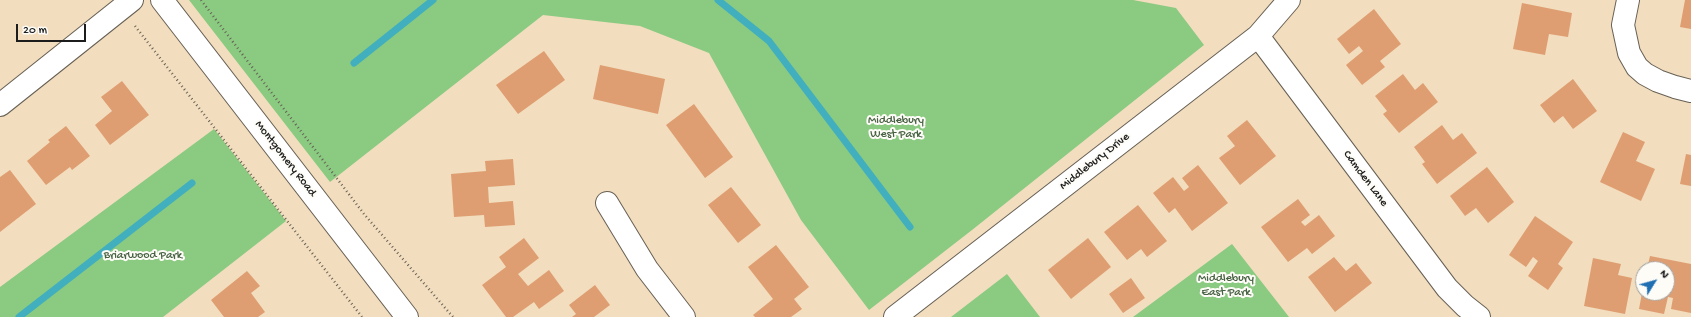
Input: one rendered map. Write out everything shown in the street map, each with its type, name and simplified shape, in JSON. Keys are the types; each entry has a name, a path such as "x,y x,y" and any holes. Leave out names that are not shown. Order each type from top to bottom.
{"street":[{"path":"0,105 132,0"},
{"name":"Montgomery Road","path":"162,0 407,317"},
{"name":"Middlebury Drive","path":"895,317 1258,36 1289,0"},
{"path":"1628,0 1623,25 1629,53 1637,67 1645,74 1658,81 1675,88 1691,91"},
{"name":"Camden Lane","path":"1258,36 1448,288 1465,306 1479,317"},
{"path":"608,202 646,269 684,317"}],"path":[{"path":"201,0 364,214 454,317"},
{"path":"135,26 362,317"}],"green space":[{"name":"Middlebury West Park","path":"189,0 1133,0 1176,8 1204,45 869,310 801,220 709,53 640,26 543,15 330,182"},
{"name":"Briarwood Park","path":"214,129 286,221 163,317 0,317 0,287"},
{"name":"Middlebury East Park","path":"1232,244 1289,317 1133,317"},
{"path":"1007,274 1040,317 951,317"}],"building":[{"path":"1685,0 1691,0 1691,29 1680,27"},
{"path":"1522,3 1572,13 1568,37 1549,34 1545,55 1513,49"},
{"path":"1374,9 1401,44 1380,61 1385,67 1362,85 1346,65 1363,51 1359,46 1349,54 1337,39"},
{"path":"544,51 565,80 518,114 496,85"},
{"path":"600,65 665,79 658,114 593,99"},
{"path":"1403,74 1415,90 1423,83 1438,102 1399,133 1383,114 1387,111 1375,96"},
{"path":"1573,79 1597,111 1573,129 1563,116 1554,123 1540,105"},
{"path":"122,81 149,115 110,145 95,125 112,111 101,97"},
{"path":"694,104 733,157 705,178 666,125"},
{"path":"1247,120 1276,156 1240,185 1219,158 1235,146 1227,136"},
{"path":"1442,125 1453,140 1462,133 1477,153 1437,184 1422,164 1425,162 1414,147"},
{"path":"66,126 90,156 72,170 70,167 46,185 27,161 50,142 48,140"},
{"path":"1623,132 1645,142 1636,161 1655,169 1641,201 1600,182"},
{"path":"1686,154 1691,155 1691,186 1680,184"},
{"path":"513,159 515,185 488,187 489,203 513,201 515,225 485,227 484,215 454,217 451,174 486,171 485,161"},
{"path":"1198,165 1228,203 1192,231 1175,208 1169,213 1153,193 1173,177 1184,191 1189,187 1182,178"},
{"path":"1487,167 1514,202 1488,223 1476,208 1465,216 1450,196"},
{"path":"10,170 36,204 0,232 0,177"},
{"path":"731,187 761,225 738,243 708,205"},
{"path":"1298,199 1310,215 1301,222 1305,226 1319,215 1335,236 1312,254 1307,248 1288,262 1261,227"},
{"path":"1138,205 1167,241 1147,257 1141,249 1127,260 1104,232"},
{"path":"1535,216 1573,242 1558,264 1563,268 1548,290 1528,276 1538,261 1533,257 1526,267 1509,255"},
{"path":"524,238 539,258 518,274 528,286 549,270 564,291 539,309 534,302 513,317 506,317 482,285 506,267 499,257"},
{"path":"1088,238 1111,267 1071,299 1048,270"},
{"path":"776,245 809,287 794,299 802,309 791,317 755,317 753,315 773,299 748,267"},
{"path":"1650,256 1691,264 1691,313 1671,309 1672,301 1675,301 1675,261 1649,261"},
{"path":"1334,257 1346,271 1356,263 1372,283 1335,312 1308,277"},
{"path":"1593,258 1621,264 1618,275 1632,278 1625,314 1584,306"},
{"path":"247,271 260,286 251,293 265,312 258,317 224,317 211,300"},
{"path":"1131,278 1145,298 1123,313 1109,294"},
{"path":"595,285 610,305 594,317 572,317 576,314 569,305"},
{"path":"1640,301 1667,301 1664,314 1639,309"}],"waterway":[{"path":"354,63 433,0"},
{"path":"718,0 769,41 910,227"},
{"path":"19,317 192,183"}]}
